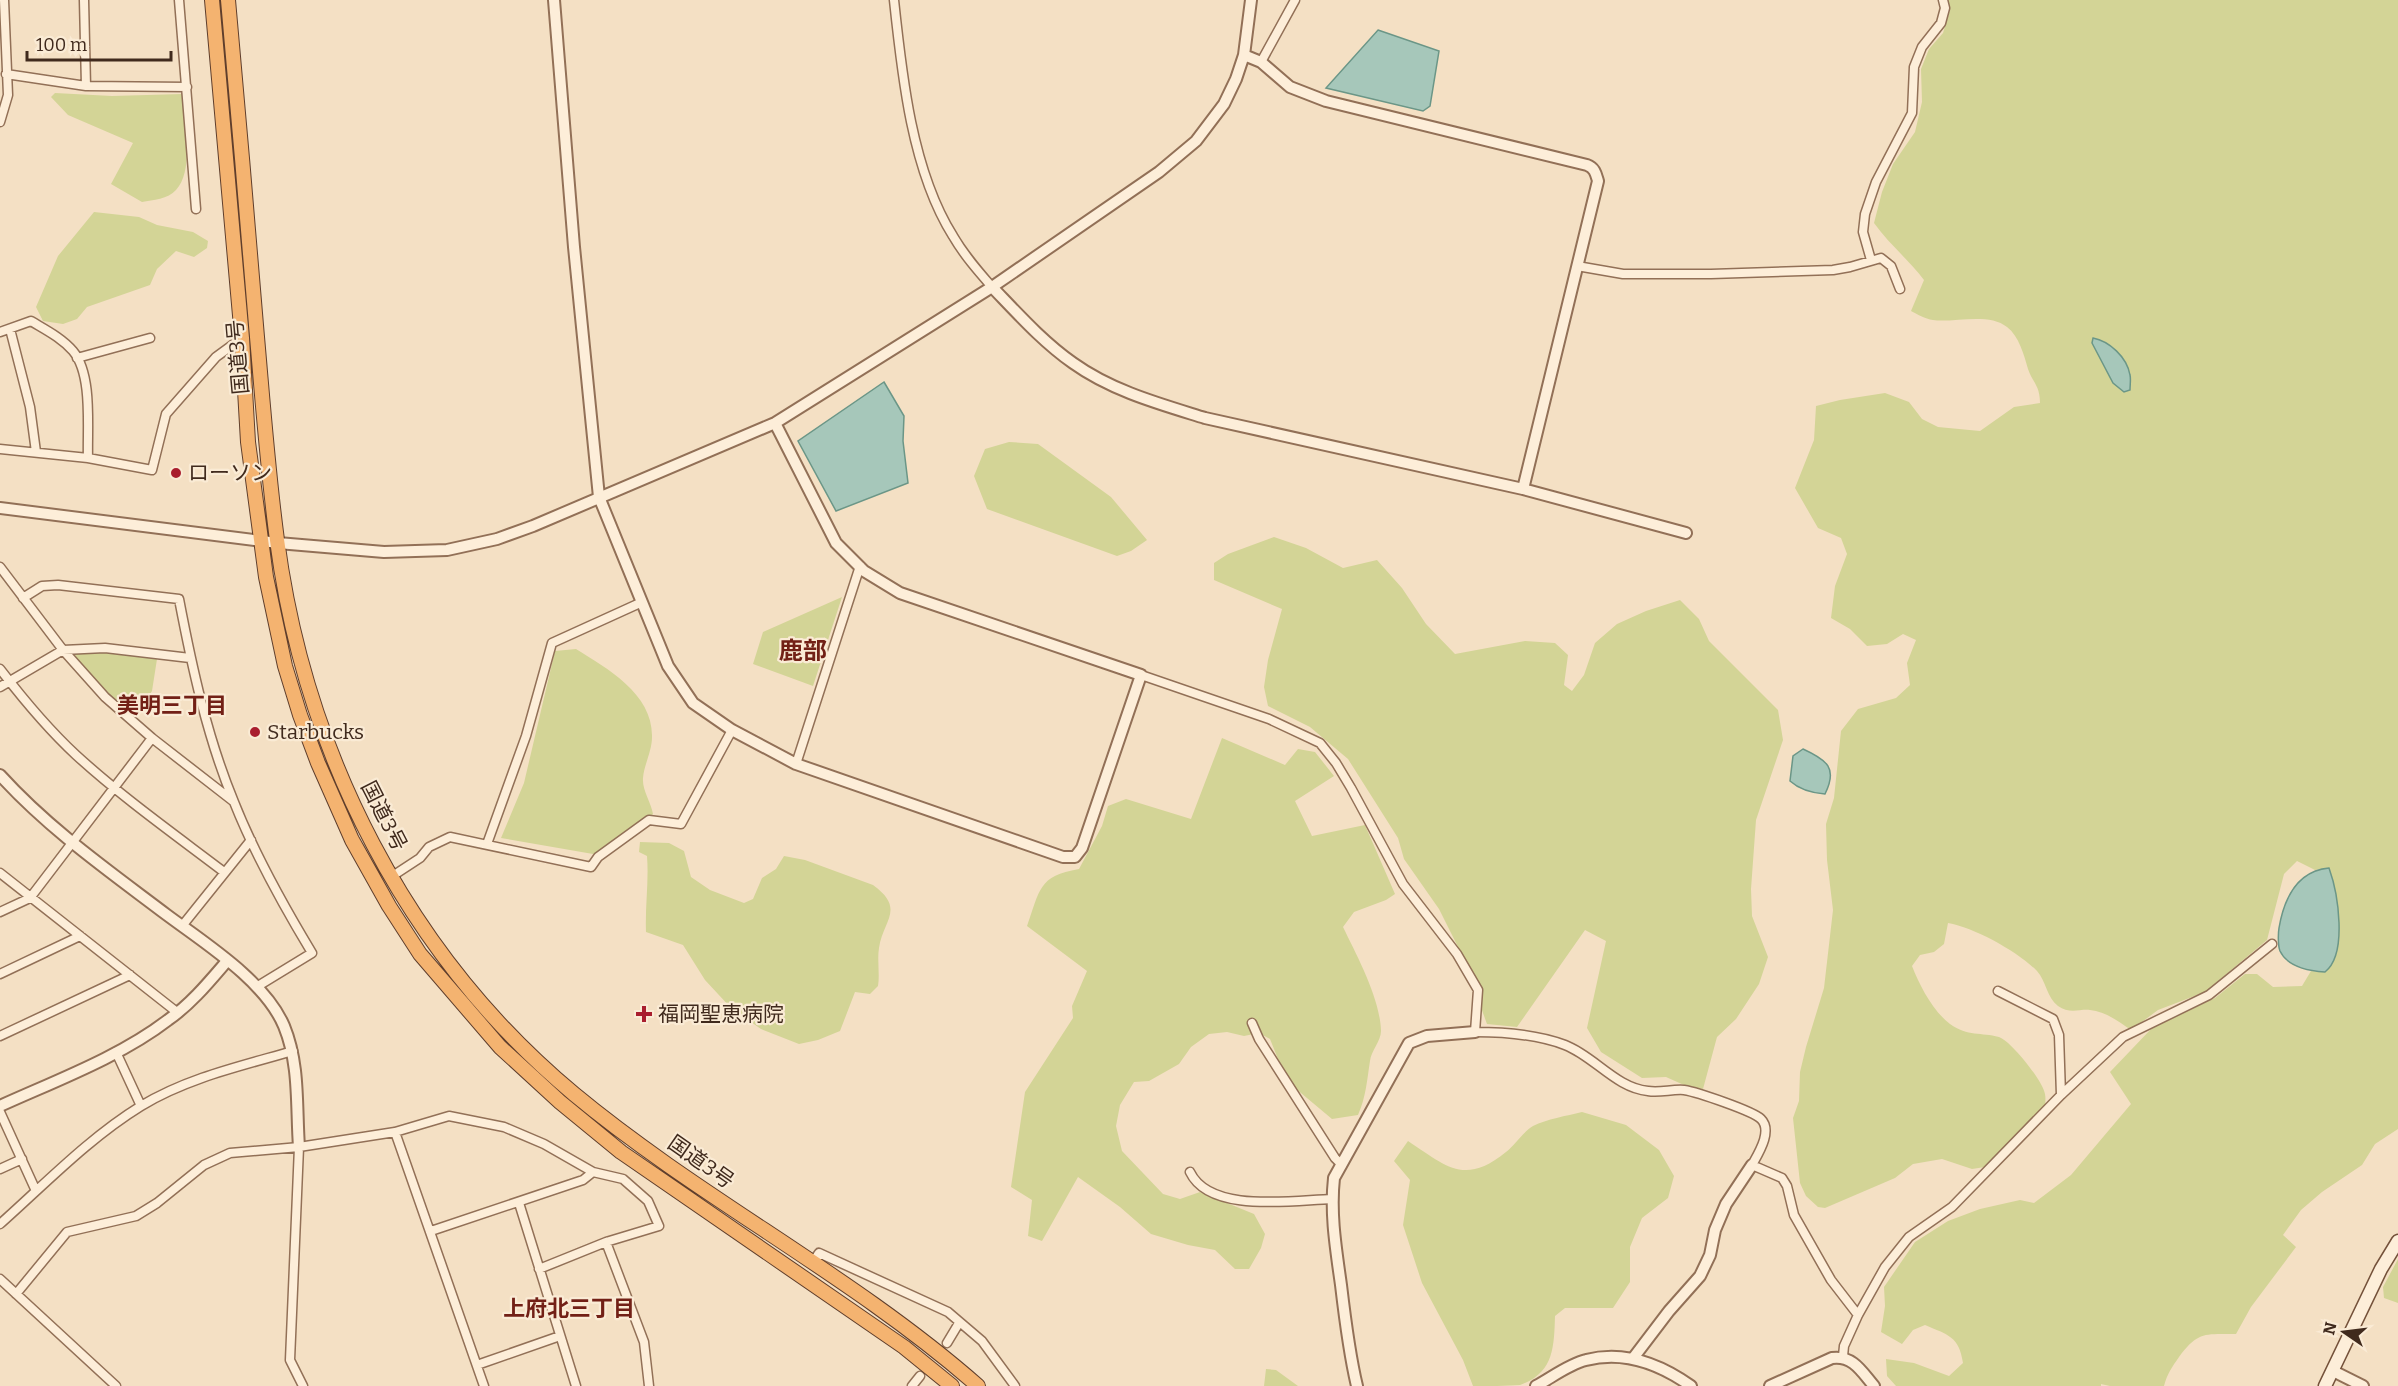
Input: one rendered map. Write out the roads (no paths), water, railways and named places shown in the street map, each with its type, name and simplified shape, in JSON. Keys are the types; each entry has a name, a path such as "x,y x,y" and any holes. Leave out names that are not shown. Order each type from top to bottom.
{"highway":[{"name":"国道3号","path":"212,0 242,338 248,442 266,577 285,666 300,715 318,763 352,840 389,906 420,954 500,1047 560,1102 621,1152 904,1347 945,1384"},
{"name":"国道3号","path":"228,0 278,543 303,664 322,728 331,756 363,827 391,877 435,945 476,997 514,1038 572,1092 670,1167 911,1330 978,1386"}],"main road":[{"path":"2325,1386 2381,1269 2398,1241"}],"street":[{"path":"0,122 8,95 4,0"},
{"path":"84,0 86,86"},
{"path":"179,0 196,209"},
{"path":"554,0 574,248 599,497 640,603 668,666 693,703 732,730 796,764 1063,857 1075,857 1082,848 1141,675"},
{"path":"894,0 911,116 925,174 952,235 992,287 1041,337 1074,364 1119,389 1205,418 1523,489 1686,533"},
{"path":"0,508 278,543 384,552 447,550 497,539 775,423 992,287 1159,172 1196,141 1224,104 1244,55 1251,0"},
{"path":"1261,62 1295,0"},
{"path":"1871,260 1863,232 1865,214 1876,182 1912,113 1914,67 1922,47 1941,23 1945,8 1942,0"},
{"path":"1244,55 1261,62 1290,87 1326,101 1592,167 1598,182 1523,489"},
{"path":"6,74 86,86 187,87"},
{"path":"1577,266 1623,274 1711,274 1833,270 1881,258 1891,266 1900,289"},
{"path":"0,332 31,321 60,339 77,358 85,378 88,458"},
{"path":"10,329 30,407 36,452"},
{"path":"77,358 150,338"},
{"path":"0,449 88,458 152,471 166,414 216,357 242,338"},
{"path":"775,423 837,543 860,566 900,593 1269,719 1320,743 1352,788 1403,884 1450,945 1478,990 1475,1032"},
{"path":"796,764 860,566"},
{"path":"0,567 63,650 105,697 152,738 233,801"},
{"path":"24,598 42,586 58,585 179,599 190,658 207,722 233,801 285,908 312,953 258,986"},
{"path":"487,844 526,736 552,643 640,603"},
{"path":"0,687 63,650 105,648 190,658"},
{"path":"0,669 34,711 75,754 224,872"},
{"path":"391,877 420,858 429,846 450,837 591,867 597,857 649,820 681,824 732,730"},
{"path":"0,912 30,898 152,738"},
{"path":"0,775 73,843 258,986 284,1025 297,1074 299,1147 290,1360 303,1386"},
{"path":"182,926 250,840"},
{"path":"0,873 178,1013"},
{"path":"0,974 80,936"},
{"path":"1843,1356 1844,1346 1858,1315 1885,1267 1909,1237 1952,1207 2061,1095 2123,1037 2209,995 2272,944"},
{"path":"0,1106 143,1038 178,1013 227,962"},
{"path":"0,1036 130,975"},
{"path":"1998,991 2053,1019 2059,1035 2061,1095"},
{"path":"1252,1023 1272,1059 1335,1158 1342,1165"},
{"path":"1357,1386 1351,1360 1332,1199 1334,1178 1408,1043 1426,1036 1512,1032 1565,1045 1595,1062 1623,1083 1647,1091 1685,1090 1741,1108 1761,1119 1766,1128 1765,1137 1752,1166 1726,1204 1715,1230 1710,1255 1700,1276 1669,1311 1634,1357"},
{"path":"116,1052 141,1106"},
{"path":"0,1224 91,1142 141,1106 191,1082 293,1052"},
{"path":"0,1112 36,1191"},
{"path":"16,1294 67,1232 136,1216 157,1203 217,1157 230,1153 299,1147 395,1132 449,1116 504,1127 544,1144 593,1172 623,1179 648,1202 659,1226 606,1242 539,1269"},
{"path":"395,1132 483,1386"},
{"path":"0,1169 22,1159"},
{"path":"1752,1166 1782,1178 1787,1186 1794,1215 1831,1280 1858,1315"},
{"path":"431,1231 583,1180 593,1172"},
{"path":"1190,1172 1195,1182 1216,1195 1258,1202 1332,1199"},
{"path":"519,1203 576,1386"},
{"path":"606,1242 644,1342 649,1386"},
{"path":"812,1263 819,1253 948,1312 982,1341 1015,1386"},
{"path":"0,1279 116,1386"},
{"path":"947,1343 959,1323"},
{"path":"477,1365 560,1336"},
{"path":"1770,1386 1832,1358 1843,1356 1852,1361 1875,1386"},
{"path":"1536,1386 1584,1360 1634,1357 1672,1373 1691,1386"},
{"path":"2333,1371 2363,1386"},
{"path":"912,1386 920,1376"}],"place":[{"name":"ローソン","path":"176,473"},
{"name":"Starbucks","path":"255,732"},
{"name":"福岡聖恵病院","path":"644,1014"}],"district":[{"name":"鹿部","path":"803,651"},
{"name":"美明三丁目","path":"172,705"},
{"name":"上府北三丁目","path":"569,1308"}]}
